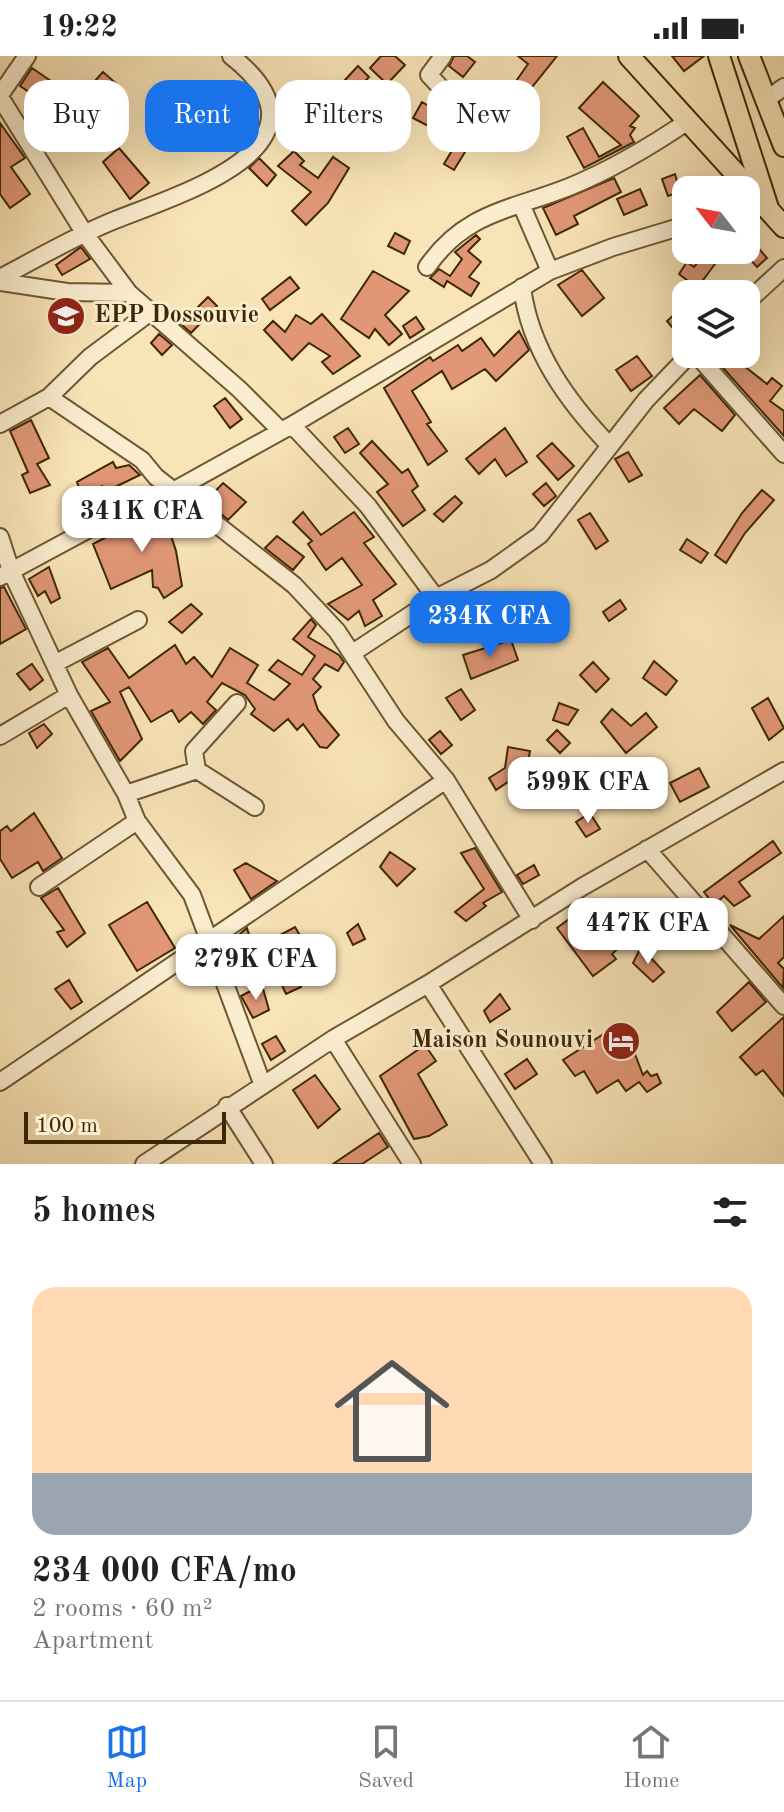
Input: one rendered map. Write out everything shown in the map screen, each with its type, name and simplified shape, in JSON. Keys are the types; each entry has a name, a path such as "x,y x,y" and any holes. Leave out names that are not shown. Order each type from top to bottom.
{"main road":[{"path":"629,56 733,176"},
{"path":"719,56 751,176"},
{"path":"749,56 776,93 784,146"},
{"path":"760,208 784,227"}],"street":[{"path":"27,56 0,96 85,234 129,293 286,428 368,506 436,598"},
{"path":"0,280 85,234 208,183 253,153 269,118 268,101 250,71 231,56"},
{"path":"434,80 429,75 443,56"},
{"path":"427,267 462,229 491,213 601,172 688,121"},
{"path":"521,204 550,271"},
{"path":"6,574 104,521 173,491 286,428 550,271 672,229"},
{"path":"760,290 784,268"},
{"path":"0,280 67,292 129,293"},
{"path":"522,287 533,329 555,379 610,446"},
{"path":"0,424 49,397 90,357 149,313"},
{"path":"354,652 436,598 491,570 540,535 646,400 679,368"},
{"path":"706,368 784,454"},
{"path":"49,397 142,460 173,491 294,585 354,652 396,721 446,780 532,920"},
{"path":"0,537 6,574 56,663 69,695 126,794 137,821 192,895 211,939 262,1083"},
{"path":"56,663 138,620"},
{"path":"0,736 69,695"},
{"path":"237,703 194,751 197,770 255,807"},
{"path":"126,794 197,770"},
{"path":"144,1164 227,1106 333,1039 647,849 784,771"},
{"path":"0,1082 446,780"},
{"path":"39,887 137,821"},
{"path":"647,849 784,1006"},
{"path":"428,984 543,1164"},
{"path":"333,1039 412,1164"},
{"path":"227,1106 264,1164"}],"building":[{"path":"381,56 395,56 405,65 391,80 383,80 370,68"},
{"path":"454,56 467,56 475,62 463,77 449,66"},
{"path":"518,56 557,56 538,80 517,80 528,64"},
{"path":"672,56 704,56 684,71"},
{"path":"358,66 369,77 366,80 345,80"},
{"path":"32,68 49,80 24,80"},
{"path":"103,72 112,80 96,80"},
{"path":"603,82 639,116 630,126 635,128 630,135 634,142 584,168 567,137 583,128 599,157 621,145 579,108"},
{"path":"422,102 427,105 427,125 413,118"},
{"path":"0,123 25,158 11,167 30,194 10,208 0,194"},
{"path":"114,152 122,152 149,183 130,199 103,162"},
{"path":"295,152 304,161 300,165 318,178 333,157 349,168 328,203 306,225 292,211 311,192 278,166"},
{"path":"451,152 465,152 454,170 444,164"},
{"path":"259,158 276,175 267,186 249,168"},
{"path":"675,174 672,176 672,195 668,196 662,179"},
{"path":"614,178 621,192 574,216 578,224 556,235 543,208"},
{"path":"640,189 647,205 624,215 617,199"},
{"path":"395,233 410,241 404,254 388,246"},
{"path":"476,235 480,239 468,251 481,262 469,277 479,283 471,296 447,281 444,287 430,278 439,269 450,276 462,259 455,252"},
{"path":"81,247 90,259 62,275 56,265"},
{"path":"760,250 767,258 757,267 754,264 760,264"},
{"path":"686,264 694,267 696,264 715,264 703,280 687,280 679,274"},
{"path":"582,270 604,298 582,316 558,285"},
{"path":"373,271 409,291 385,315 402,334 389,345 375,329 369,338 341,319"},
{"path":"290,277 299,288 270,310 262,299"},
{"path":"208,297 217,306 191,333 181,324"},
{"path":"322,314 360,356 333,374 322,362 330,356 309,343 292,360 264,330 273,321 285,332 296,315 311,324"},
{"path":"416,317 424,329 410,338 403,326"},
{"path":"519,331 529,350 496,381 485,369 452,389 442,371 412,391 431,422 427,424 447,451 428,465 384,388 430,357 433,361 458,345 462,351 481,338 494,356"},
{"path":"159,334 172,345 162,355 151,343"},
{"path":"637,356 652,376 631,391 616,370"},
{"path":"723,368 747,368 767,384 772,378 782,386 770,401 784,411 784,436"},
{"path":"700,375 735,415 722,431 694,409 679,424 664,408"},
{"path":"225,398 242,419 230,428 214,406"},
{"path":"31,420 49,458 37,464 50,485 30,493 22,475 28,472 10,431"},
{"path":"348,428 359,444 345,453 334,437"},
{"path":"505,428 527,462 506,476 495,459 479,474 466,459"},
{"path":"372,441 402,473 408,469 418,486 412,491 425,510 403,526 377,492 388,484 360,453"},
{"path":"552,443 574,466 558,480 537,456"},
{"path":"628,452 642,475 629,482 615,459"},
{"path":"113,462 116,468 129,465 140,475 105,492 102,486 82,496 77,482"},
{"path":"223,483 246,502 228,520 206,501"},
{"path":"546,483 556,496 544,506 533,494"},
{"path":"762,490 774,500 745,533 726,563 715,555 742,513"},
{"path":"455,496 462,503 443,522 434,514"},
{"path":"162,508 176,551 182,586 164,598 158,588 153,587 152,570 111,589 93,544"},
{"path":"303,512 321,535 354,512 374,537 364,543 396,584 373,600 382,616 365,626 359,611 348,620 328,604 362,585 342,558 326,570 308,544 312,541 293,522"},
{"path":"590,513 608,541 596,549 578,520"},
{"path":"277,536 304,557 293,570 265,548"},
{"path":"687,539 708,553 701,563 680,550"},
{"path":"49,567 60,598 51,603 45,591 38,596 29,579"},
{"path":"4,587 26,629 0,644 0,588"},
{"path":"620,600 626,609 609,621 603,612"},
{"path":"191,604 202,614 182,633 169,622"},
{"path":"311,619 316,625 308,637 339,655 344,662 338,671 325,664 313,679 321,687 313,695 318,710 339,735 327,748 320,747 303,724 297,730 288,719 274,731 251,714 255,709 245,695 222,683 207,702 216,710 203,724 191,712 179,722 172,710 151,722 129,687 120,692 142,739 120,761 91,711 110,702 82,662 108,648 129,678 175,645 186,664 194,657 212,677 230,648 258,665 247,683 274,700 290,684 269,670 278,660 302,675 315,656 293,639"},
{"path":"511,640 518,660 471,679 463,655"},
{"path":"654,661 677,681 666,695 643,678"},
{"path":"593,662 609,679 596,692 580,675"},
{"path":"32,664 43,680 30,690 17,674"},
{"path":"461,689 475,710 461,720 446,698"},
{"path":"768,698 784,728 769,740 752,708"},
{"path":"559,703 578,710 568,725 553,720"},
{"path":"612,709 631,726 646,713 657,727 626,753 601,722"},
{"path":"44,724 52,734 37,748 29,733"},
{"path":"557,730 570,743 560,753 547,740"},
{"path":"440,731 452,745 441,754 429,740"},
{"path":"508,747 530,751 527,769 496,790 489,778 505,768"},
{"path":"699,768 709,787 680,802 670,783"},
{"path":"34,813 62,858 43,871 38,862 12,878 0,859 0,831 7,826 11,831"},
{"path":"590,813 600,829 586,837 576,822"},
{"path":"773,841 781,853 739,882 750,896 734,906 724,896 714,905 704,892"},
{"path":"475,848 502,892 483,903 486,906 466,921 455,912 484,889 461,853"},
{"path":"390,852 415,869 397,886 380,867"},
{"path":"246,863 277,881 251,899 234,870"},
{"path":"534,865 539,875 523,884 517,875"},
{"path":"58,888 85,933 67,947 57,932 64,930 41,898"},
{"path":"596,899 620,933 637,917 644,924 612,954 616,959 593,976 557,928"},
{"path":"147,902 175,948 137,971 109,925"},
{"path":"784,916 784,957 778,963 784,969 783,988 730,925 759,939"},
{"path":"358,924 365,939 353,945 347,933"},
{"path":"295,927 309,951 282,966 269,941"},
{"path":"247,928 254,952 234,966 228,944"},
{"path":"641,947 664,972 653,982 633,963"},
{"path":"294,972 301,987 286,994 279,979"},
{"path":"69,980 82,1002 71,1009 55,989"},
{"path":"749,982 766,1002 732,1031 717,1012"},
{"path":"262,985 269,1010 253,1018 241,996"},
{"path":"500,994 510,1009 490,1022 484,1011"},
{"path":"784,1017 784,1096 763,1070 756,1075 740,1057"},
{"path":"616,1026 631,1044 643,1075 647,1071 651,1076 657,1074 661,1083 647,1092 639,1082 626,1091 618,1080 597,1093 584,1071 575,1076 563,1060"},
{"path":"276,1036 285,1051 271,1060 262,1044"},
{"path":"425,1045 436,1061 418,1074 447,1125 429,1136 414,1139 380,1076"},
{"path":"527,1059 537,1074 515,1089 505,1074"},
{"path":"315,1075 340,1109 318,1128 293,1090"},
{"path":"379,1133 388,1147 362,1164 333,1164"}],"place":[{"name":"EPP Dossouvie","path":"66,316"},
{"name":"Maison Sounouvi","path":"621,1041"}]}
